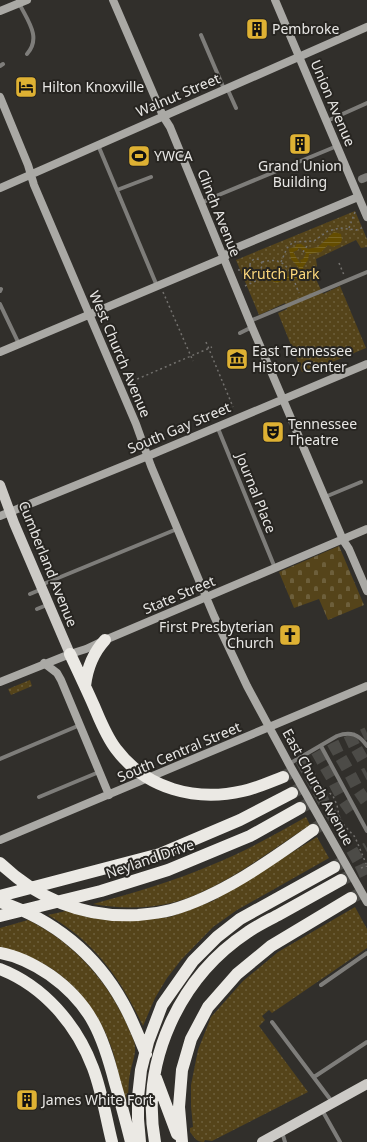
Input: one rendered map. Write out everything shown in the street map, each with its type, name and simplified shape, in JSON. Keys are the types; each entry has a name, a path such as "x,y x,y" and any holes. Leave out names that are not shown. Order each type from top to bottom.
{"highway":[{"path":"85,686 88,669 92,658 105,640"},
{"path":"70,654 106,734 115,748 136,771 148,779 173,790 201,795 216,795 245,791 283,777"},
{"name":"Neyland Drive","path":"0,896 160,854 240,820 292,793"},
{"name":"Neyland Drive","path":"0,916 101,891 168,870 250,836 300,808"},
{"path":"0,863 34,890 46,897 74,907 118,916 153,914 170,910 214,893 284,851 313,830"},
{"path":"140,1142 138,1097 141,1070 148,1042 162,1005 193,961 217,937 240,919 334,867"},
{"path":"155,1142 152,1108 154,1080 159,1055 166,1032 188,990 215,958 248,932 341,880"},
{"path":"181,1142 179,1107 182,1070 191,1039 208,1006 237,974 271,946 351,898"},
{"path":"0,902 47,922 86,953 99,967 111,983 132,1022 181,1142"},
{"path":"0,953 24,961 44,971 76,996 88,1012 98,1029 105,1046 131,1142"},
{"path":"0,969 24,981 41,993 61,1013 78,1036 93,1069 112,1142"}],"main road":[{"name":"Cumberland Avenue","path":"0,485 70,654"},
{"path":"262,1142 367,1084"}],"street":[{"name":"Clinch Avenue","path":"113,0 163,116 170,126 251,324 343,540 367,591"},
{"name":"Union Avenue","path":"275,0 367,217"},
{"path":"0,11 23,2"},
{"name":"Walnut Street","path":"0,188 367,27"},
{"name":"West Church Avenue","path":"0,97 34,185 116,376 205,597 247,686"},
{"path":"0,352 224,258 231,250 358,197"},
{"name":"South Gay Street","path":"0,516 367,364"},
{"name":"State Street","path":"0,682 44,663 86,649 367,529"},
{"path":"44,663 57,673 61,680 109,795"},
{"name":"East Church Avenue","path":"247,686 289,764 367,901"},
{"name":"South Central Street","path":"0,840 367,686"}],"lane":[{"path":"23,2 33,32 34,40 33,48 27,54"},
{"path":"201,35 236,108"},
{"path":"326,122 367,103"},
{"path":"98,145 157,286"},
{"path":"202,203 208,199 337,146"},
{"path":"117,190 151,177"},
{"path":"240,333 251,324 367,272"},
{"path":"0,303 19,344"},
{"name":"Journal Place","path":"217,426 275,568"},
{"path":"325,497 361,482"},
{"path":"30,594 42,587 177,529"},
{"path":"37,609 49,604"},
{"path":"0,759 80,725"},
{"path":"289,764 344,733 357,735 367,746"},
{"path":"321,746 367,831"},
{"path":"39,797 100,772"},
{"path":"321,985 366,954 367,960"},
{"path":"272,1022 333,1103"},
{"path":"314,1077 367,1042"},
{"path":"322,1109 340,1142"},
{"path":"282,1131 285,1142"}],"path":[{"path":"349,228 356,208"},
{"path":"281,262 287,248 293,242 314,241 328,231 340,228 356,230 364,227"},
{"path":"303,252 308,246"},
{"path":"251,268 250,264 253,259 257,259 262,262 281,262 293,275 301,297"},
{"path":"245,286 258,280 258,271 261,268 262,262"},
{"path":"339,263 346,281"},
{"path":"238,270 251,268"},
{"path":"251,268 254,271 258,271"},
{"path":"163,292 193,361"},
{"path":"206,342 233,407"},
{"path":"128,383 212,347"},
{"path":"313,782 333,796 341,820 355,837 367,866 361,868"},
{"path":"335,823 341,820"}],"green space":[{"name":"Krutch Park","path":"355,211 367,239 367,247 361,248 356,240 316,259 317,266 312,271 323,294 340,286 366,348 313,370 312,368 302,372 278,313 287,309 285,303 259,315 236,260"},
{"path":"339,546 364,605 328,620 319,599 294,608 279,572"},
{"path":"30,680 32,686 11,695 8,689"},
{"path":"306,817 310,825 228,879 193,896 175,902 144,907 113,907 93,904 124,896 184,876 226,859"},
{"path":"317,837 329,858 237,910 213,927 181,960 167,978 155,998 143,1026 125,992 104,963 79,937 48,915 66,911 87,917 130,921 170,917 213,901"},
{"path":"355,907 367,929 367,948 272,1013 269,1010 262,1016 265,1020 259,1026 308,1092 212,1141 205,1140 204,1142 201,1142 197,1140 190,1132 190,1128 193,1127 191,1085 198,1050 211,1017 243,981 278,952"},
{"path":"28,920 44,929 74,951 99,979 120,1010 135,1047 129,1077 127,1101 112,1049 104,1030 83,996 55,971 20,953 0,947 0,928"}],"shaded area":[{"path":"334,232 341,234 342,240 340,244 333,247 328,245 321,252 309,254 308,260 303,267 305,274 302,279 284,280 277,283 267,279 267,273 271,270 282,275 297,277 302,271 291,259 289,249 295,247 297,244 301,244 308,249 318,247","holes":["300,248 306,253 303,259 300,260 300,263 293,252"]}],"tunnel":[{"path":"283,777 333,749 367,733"},
{"path":"292,793 367,750"},
{"path":"300,808 367,773"},
{"path":"313,830 367,793"},
{"path":"334,867 367,848"},
{"path":"341,880 367,868"},
{"path":"351,898 367,890"}],"place":[{"name":"Pembroke","path":"257,29"},
{"name":"Hilton Knoxville","path":"26,87"},
{"name":"Grand Union Building","path":"300,144"},
{"name":"YWCA","path":"139,156"},
{"name":"East Tennessee History Center","path":"237,359"},
{"name":"Tennessee Theatre","path":"273,432"},
{"name":"First Presbyterian Church","path":"290,635"},
{"name":"James White Fort","path":"27,1100"}]}
